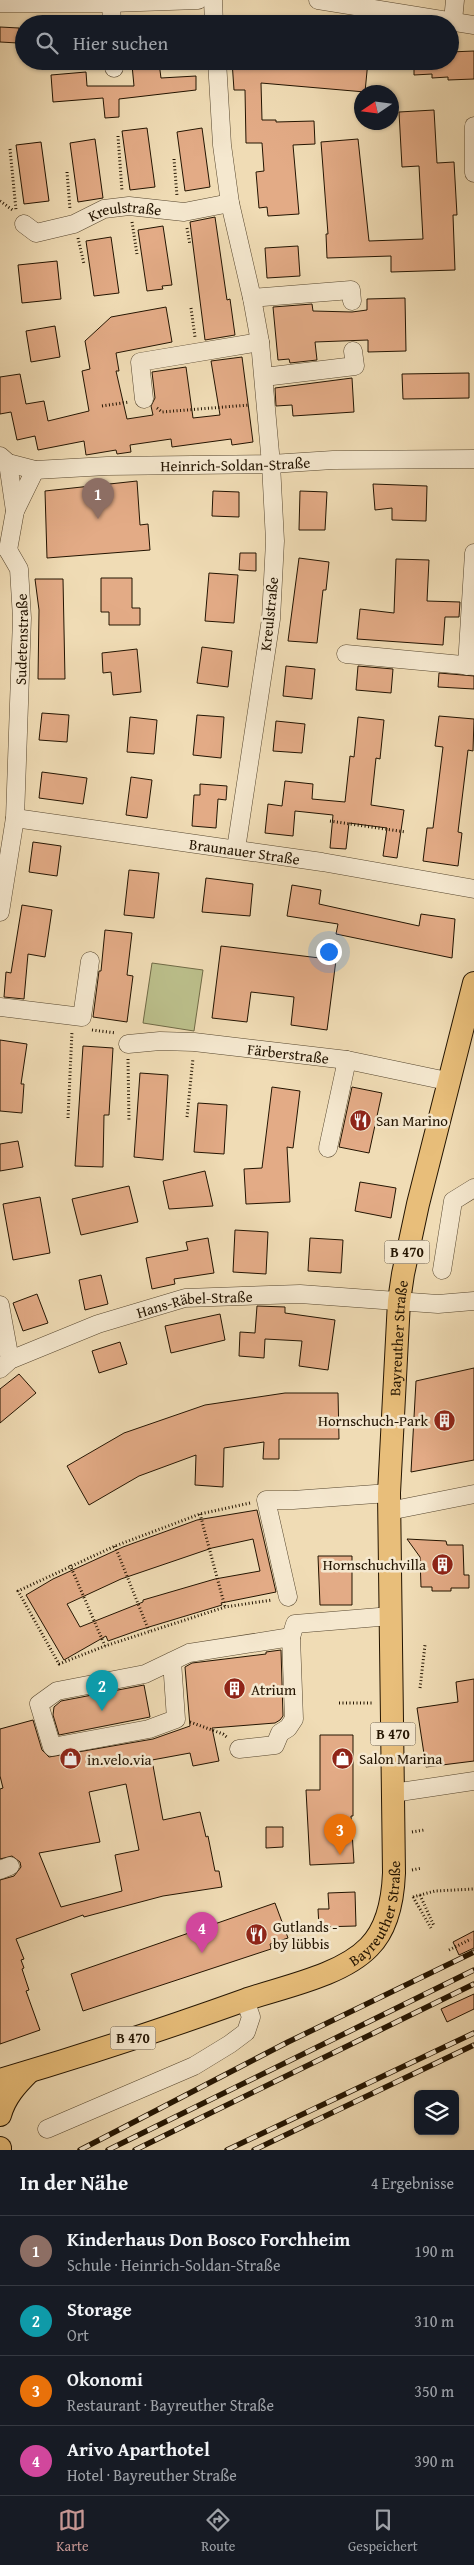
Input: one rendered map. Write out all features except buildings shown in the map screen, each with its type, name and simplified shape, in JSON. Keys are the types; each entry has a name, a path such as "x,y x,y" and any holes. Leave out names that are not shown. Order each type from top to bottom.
{"main road":[{"name":"Bayreuther Straße","path":"0,2080 317,1976 359,1956 377,1936 402,1898 393,1793 389,1502 400,1301 403,1274 418,1204 447,1081 474,983"},
{"name":"B 470","path":"0,2115 6,2100 15,2086 30,2071"}],"street":[{"path":"0,4 198,0"},
{"path":"213,0 214,15"},
{"path":"318,0 415,15"},
{"path":"454,15 455,0"},
{"path":"111,3 112,15"},
{"path":"459,22 474,25"},
{"name":"Kreulstraße","path":"218,70 222,145 230,203 260,342 271,464 275,541 271,619 236,849"},
{"path":"474,126 474,173"},
{"name":"Kreulstraße","path":"20,218 36,233 73,224 104,209 126,206 178,212 230,203"},
{"path":"252,298 351,290 352,301"},
{"path":"144,399 140,362 260,342"},
{"path":"264,377 355,366 353,351"},
{"name":"Heinrich-Soldan-Straße","path":"4,460 35,470 107,466 271,464 333,460 474,459"},
{"path":"4,460 15,511"},
{"path":"4,552 15,511 35,470"},
{"name":"Sudetenstraße","path":"0,912 15,818 22,618 19,569 4,552"},
{"path":"346,654 470,666 474,554"},
{"name":"Braunauer Straße","path":"15,818 236,849 474,889"},
{"path":"0,1007 81,1023 90,961"},
{"name":"Färberstraße","path":"131,1043 160,1041 194,1042 347,1060 447,1081"},
{"path":"328,1148 347,1060"},
{"path":"442,1270 453,1201 474,1188"},
{"name":"Hans-Räbel-Straße","path":"5,1365 98,1324 185,1298 300,1294 438,1304 474,1301"},
{"path":"0,1305 5,1365"},
{"path":"288,1597 266,1500 389,1502 474,1494"},
{"path":"239,1749 275,1745 280,1733 288,1728 294,1719 292,1637 296,1624 391,1616"},
{"path":"172,1661 176,1720 149,1729 52,1747 39,1704 57,1691 145,1674 172,1661 189,1653 292,1637"},
{"path":"393,1793 474,1781"},
{"path":"47,2129 194,2066 230,2044 246,2032 251,2017 245,2000"}],"path":[{"path":"118,136 126,206 137,254"},
{"path":"10,149 20,218"},
{"path":"174,159 178,212"},
{"path":"67,172 73,224 84,264"},
{"path":"191,308 198,352"},
{"path":"102,406 144,399 162,412 266,403"},
{"path":"330,822 406,832"},
{"path":"68,1118 72,1029 81,1023 132,1034 128,1122"},
{"path":"187,1117 194,1042"},
{"path":"266,1500 200,1514 70,1565 18,1591 59,1664 105,1646 225,1607 288,1597"},
{"path":"200,1514 225,1607"},
{"path":"115,1546 149,1631"},
{"path":"70,1565 105,1646"},
{"path":"420,1688 425,1645"},
{"path":"339,1703 393,1703"},
{"path":"176,1720 196,1722 223,1734 239,1749"},
{"path":"413,1832 424,1830"},
{"path":"402,1898 474,1889"},
{"path":"402,1898 432,1927 420,1895"},
{"path":"448,1950 471,1939"}],"green space":[{"path":"152,963 203,970 194,1031 143,1023"}],"railway":[{"path":"80,2150 288,2042 474,1952"},
{"path":"108,2150 474,1970"},
{"path":"135,2150 474,1984"},
{"path":"227,2150 474,2033"},
{"path":"254,2150 474,2045"}],"place":[{"name":"Kinderhaus Don Bosco Forchheim","path":"98,519"},
{"name":"San Marino","path":"360,1120"},
{"name":"Hornschuch-Park","path":"444,1420"},
{"name":"Hornschuchvilla","path":"442,1564"},
{"name":"Atrium","path":"235,1689"},
{"name":"Storage","path":"102,1711"},
{"name":"Salon Marina","path":"343,1758"},
{"name":"in.velo.via","path":"71,1759"},
{"name":"Okonomi","path":"340,1855"},
{"name":"Gutlands - by lübbis","path":"257,1935"},
{"name":"Arivo Aparthotel","path":"202,1953"}]}
